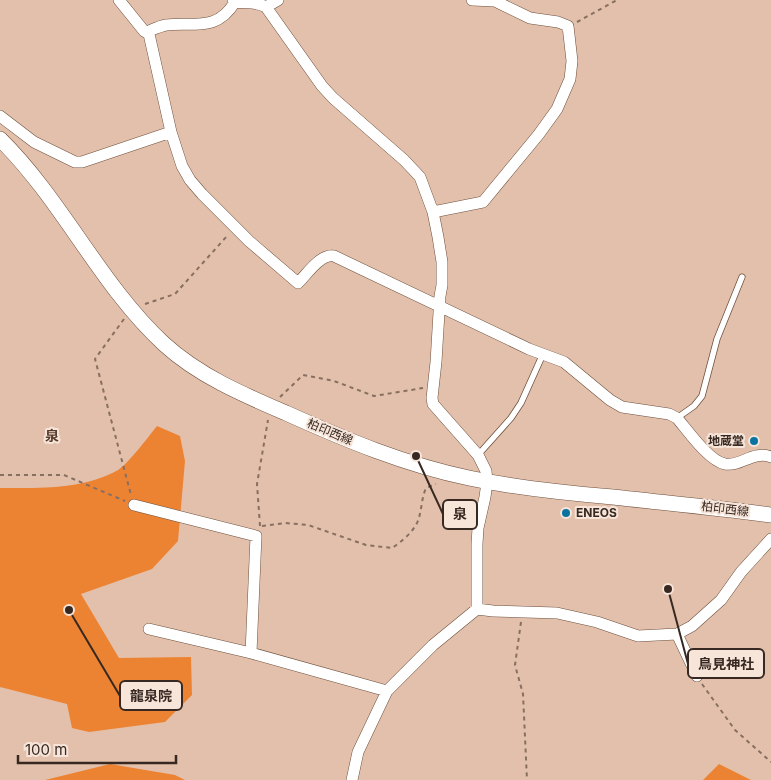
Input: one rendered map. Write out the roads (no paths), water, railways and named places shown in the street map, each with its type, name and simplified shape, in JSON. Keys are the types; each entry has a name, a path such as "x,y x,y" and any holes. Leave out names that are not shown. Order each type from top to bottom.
{"main road":[{"name":"柏印西線","path":"0,139 24,165 131,308 149,329 185,360 211,378 270,406 368,448 448,473 487,482 561,492 771,514"}],"street":[{"path":"119,0 144,31 149,34 171,132 182,166 190,180 271,262 298,283 321,259 328,255 334,256 439,304 495,333 564,362 610,400 622,407 669,414 676,418 712,457 724,464 760,455 771,457"},
{"path":"266,7 278,0"},
{"path":"433,212 483,202 553,116 566,92 570,79 572,60 568,26 558,22 530,18 495,1 472,0"},
{"path":"149,34 151,30 166,25 208,23 230,10 234,1 257,2 266,7 322,86 333,98 420,176 433,212 442,262 433,404 478,455 486,471 487,482 478,528 477,609"},
{"path":"0,116 34,142 75,162 82,162 171,132"},
{"path":"134,504 258,531 251,653"},
{"path":"352,780 358,752 387,691 433,645 477,609 557,613 575,616 638,636 677,634 692,626 721,600 741,572 771,539"},
{"path":"149,629 251,653 387,691"},
{"path":"677,634 697,676"}],"lane":[{"path":"676,418 694,406 702,396 717,339 742,277"},
{"path":"478,455 511,418 521,403 543,354"}],"place":[{"name":"地蔵堂","path":"754,441"},
{"name":"泉","path":"416,456"},
{"name":"ENEOS","path":"566,513"},
{"name":"鳥見神社","path":"668,589"},
{"name":"龍泉院","path":"69,610"}],"district":[{"name":"泉","path":"52,436"}]}
